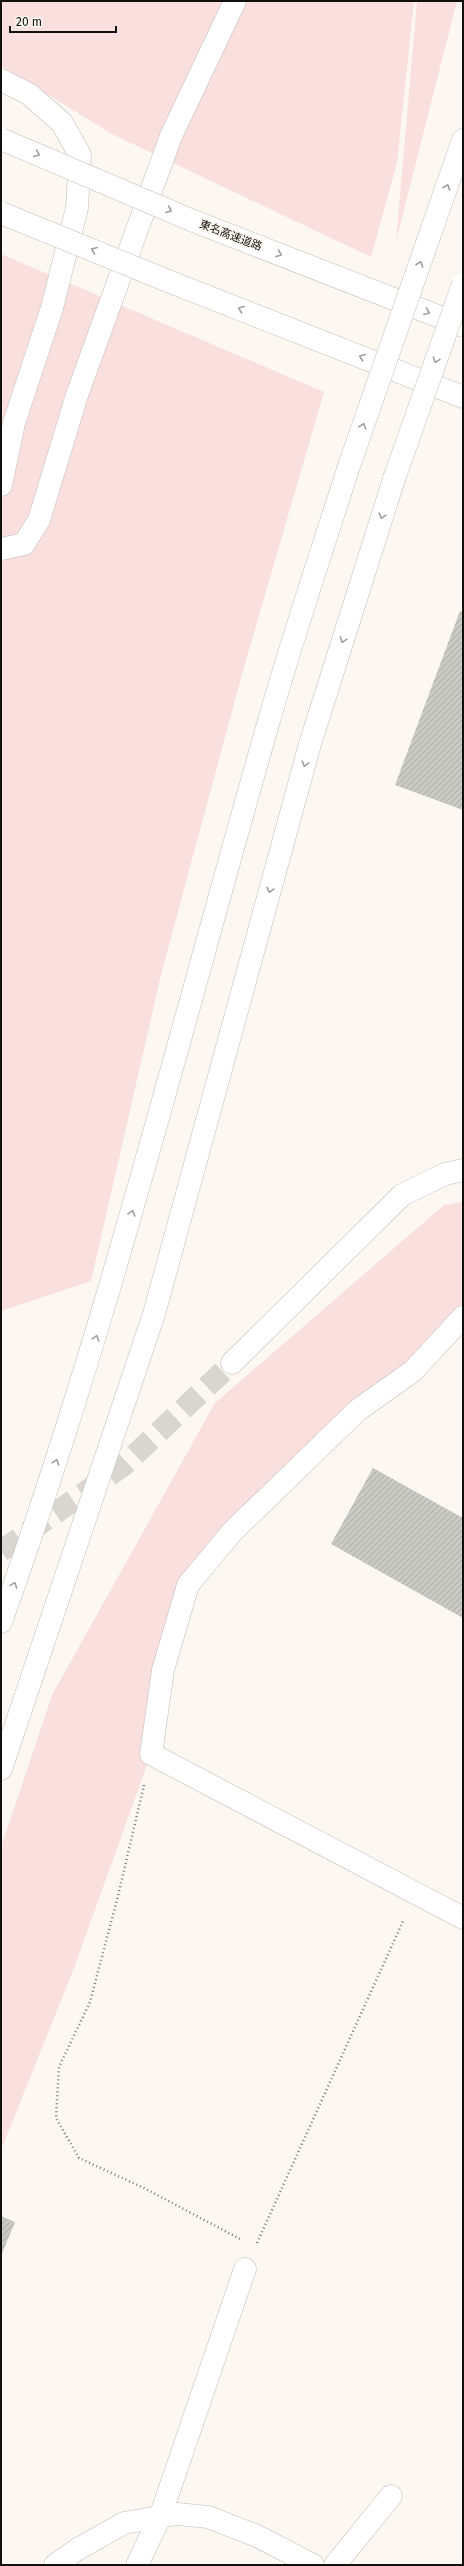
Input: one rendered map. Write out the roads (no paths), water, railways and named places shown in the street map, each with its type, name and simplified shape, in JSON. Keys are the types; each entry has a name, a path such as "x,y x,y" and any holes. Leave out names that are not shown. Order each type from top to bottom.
{"main road":[{"path":"1,549 24,544 39,520 77,395 171,136 235,1"},
{"path":"1,80 29,94 62,122 80,155 77,208 52,308 14,424 1,484"},
{"name":"東名高速道路","path":"1,139 191,220 463,326"},
{"path":"1,1622 33,1534 106,1308 268,720 350,463 463,140"},
{"path":"1,213 168,281 463,397"},
{"path":"1,1769 154,1314 310,744 394,479 463,284"},
{"path":"232,1363 402,1195 445,1174 463,1170"},
{"path":"463,1317 413,1371 358,1410 232,1532 188,1585 163,1670 151,1754 463,1918"},
{"path":"137,2565 160,2517 245,2269"},
{"path":"335,2565 391,2496"},
{"path":"55,2565 78,2549 124,2523 177,2514 208,2518 257,2536 313,2565"}],"tunnel":[{"path":"1,1551 124,1465 232,1363"}]}
